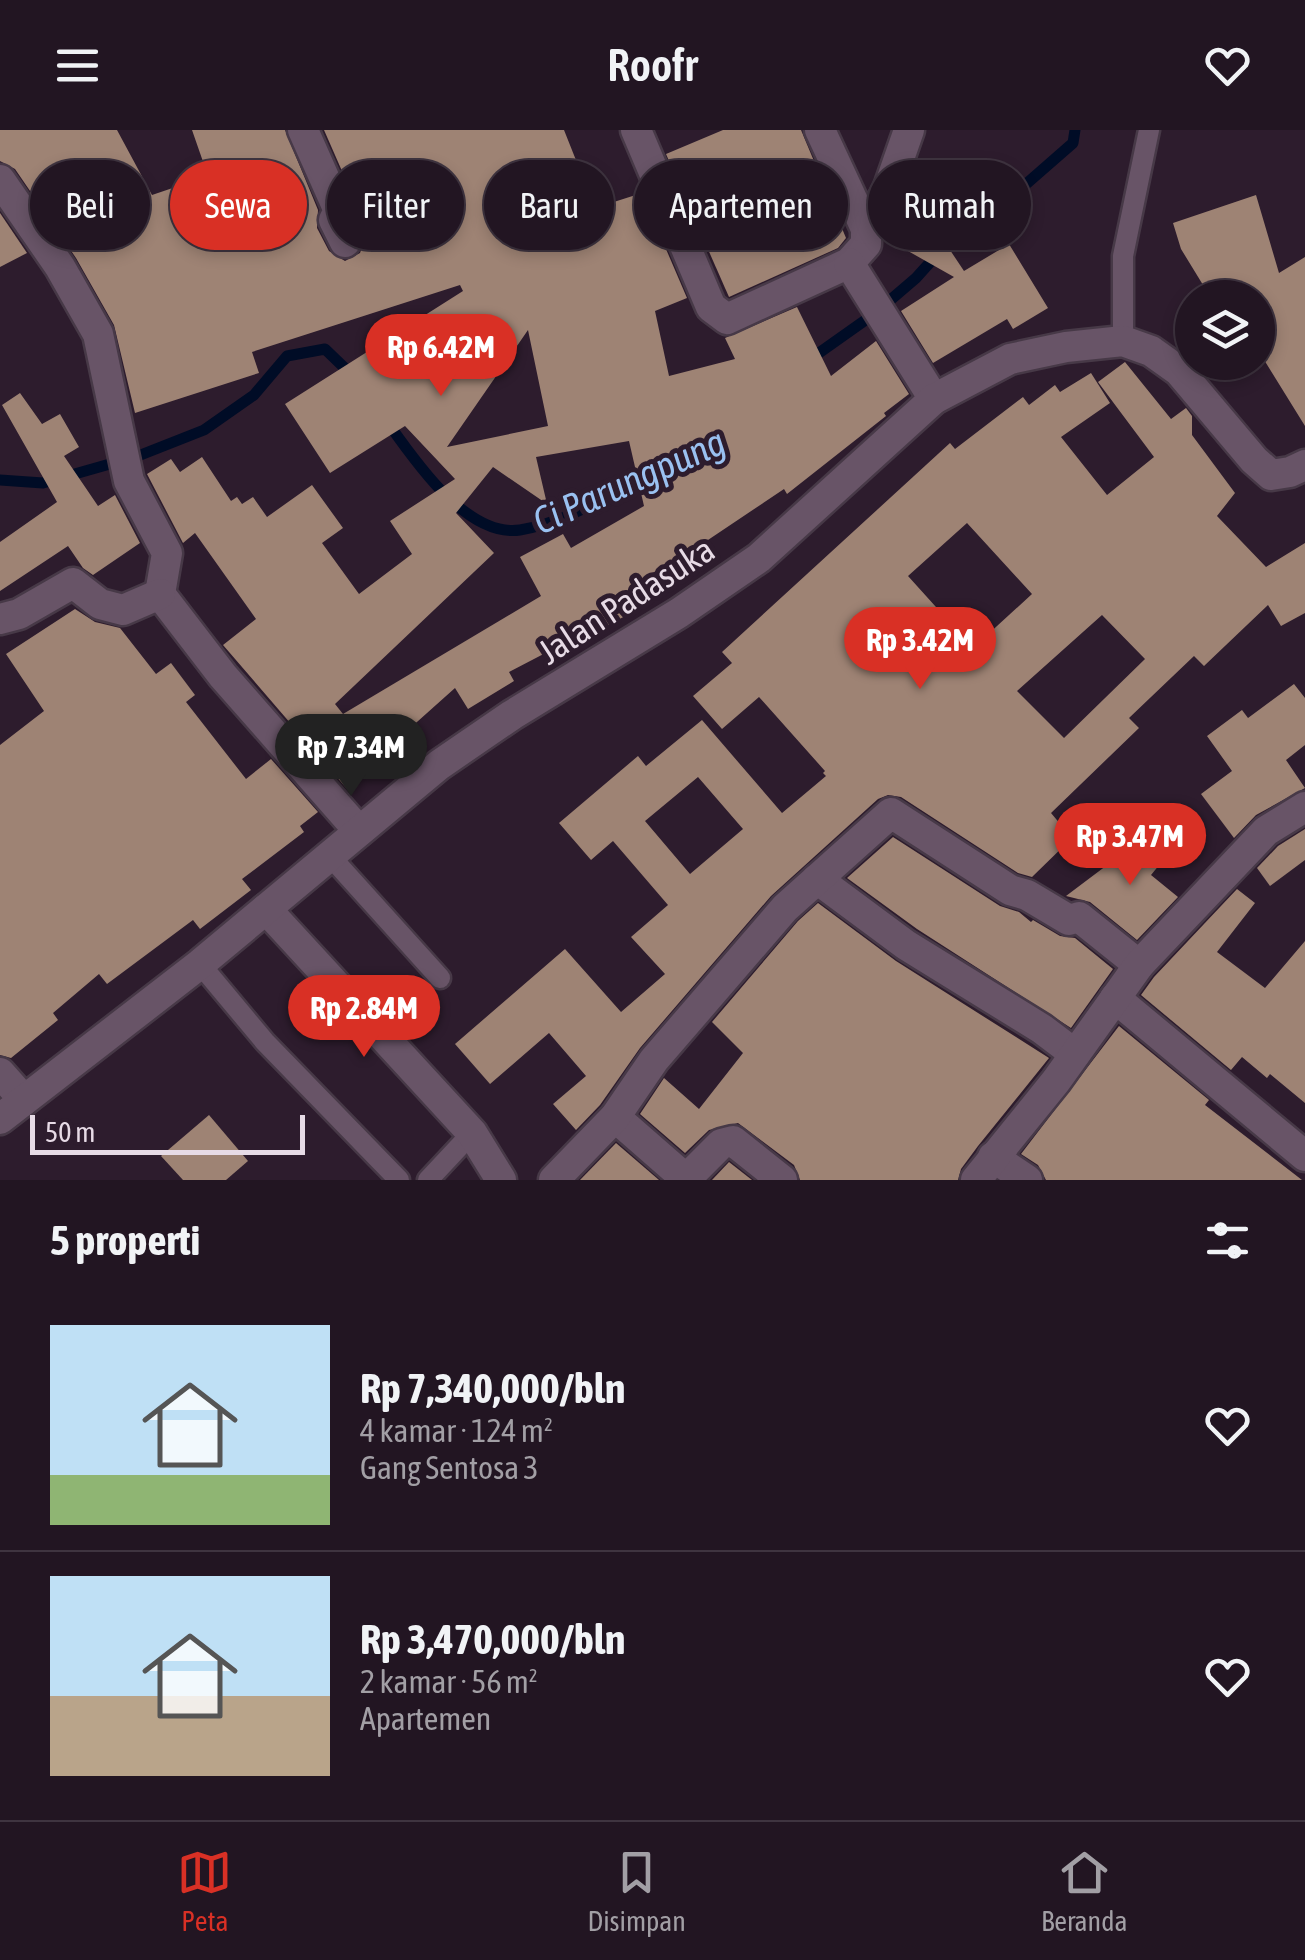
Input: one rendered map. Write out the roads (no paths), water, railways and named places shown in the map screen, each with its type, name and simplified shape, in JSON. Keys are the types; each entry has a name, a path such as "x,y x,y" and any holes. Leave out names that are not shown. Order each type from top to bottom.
{"street":[{"path":"302,130 327,186"},
{"path":"636,130 711,307 727,319 849,263 866,244 866,230 820,130"},
{"path":"866,230 888,190 909,130"},
{"path":"0,180 60,266 98,334 129,481 168,553 160,594 222,676 359,832"},
{"path":"849,263 934,399"},
{"path":"1122,341 1151,351 1178,371 1270,475 1305,465"},
{"name":"Jalan Padasuka","path":"12,1109 200,964 440,765 759,558 934,399 1010,359 1122,341"},
{"path":"0,619 18,614 73,582 100,604 115,610 160,594"},
{"path":"1027,1180 984,1168 1075,1054 1139,965 1266,831 1305,807"},
{"path":"554,1180 615,1117 654,1060 786,908 891,814 1010,890 1027,895 1069,920 1079,916 1139,965"},
{"path":"817,879 906,945 1042,1028 1075,1054"},
{"path":"266,909 472,1133 501,1180"},
{"path":"1115,998 1305,1156"},
{"path":"0,1073 12,1109"},
{"path":"615,1117 686,1179 720,1144 733,1141 782,1180"}],"lane":[{"path":"1122,341 1123,256 1149,130"},
{"path":"330,856 440,978"},
{"path":"200,964 274,1052 399,1180"},
{"path":"428,1180 472,1133"}],"waterway":[{"name":"Ci Parungpung","path":"809,360 874,314 916,278 960,229 1018,191 1073,143 1075,130"},
{"name":"Ci Parungpung","path":"0,480 43,483 138,456 204,430 254,395 287,356 325,349 354,377"},
{"name":"Ci Parungpung","path":"386,420 443,492 480,522 500,529 520,530 553,521 649,476"}]}
